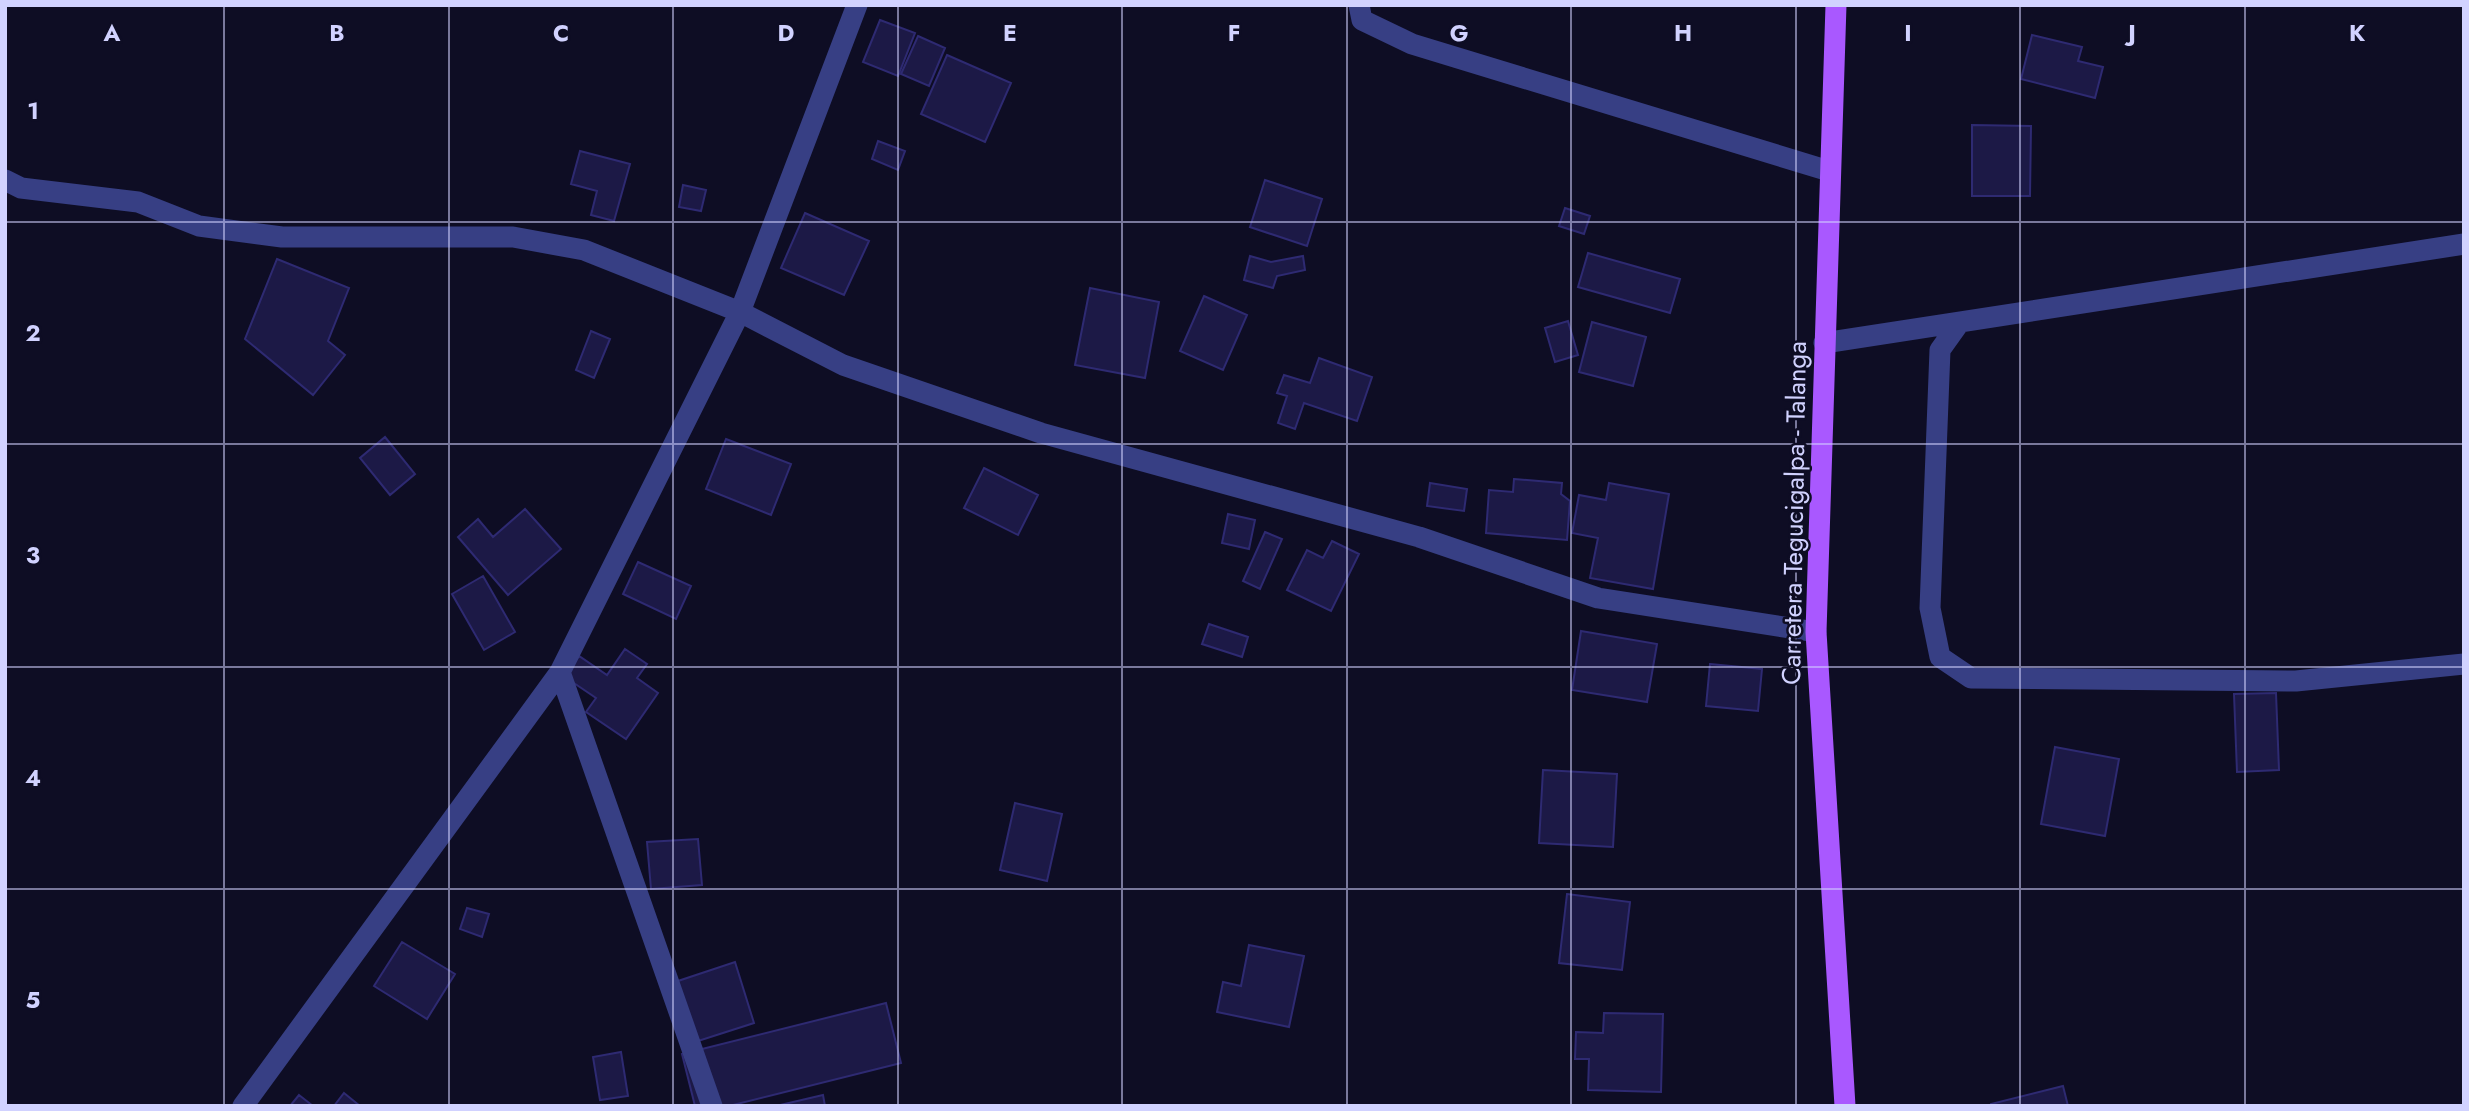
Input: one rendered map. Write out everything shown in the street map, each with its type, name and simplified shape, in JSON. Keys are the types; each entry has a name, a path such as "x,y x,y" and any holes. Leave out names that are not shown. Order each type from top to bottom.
{"main road":[{"name":"Carretera Tegucigalpa - Talanga","path":"1836,5 1816,632 1845,1106"}],"street":[{"path":"243,1106 560,672 740,312 857,5"},
{"path":"1359,5 1362,20 1412,44 1829,170"},
{"path":"5,180 21,188 138,202 199,226 282,237 513,237 584,250 740,312 844,365 1041,433 1419,537 1598,598 1816,632"},
{"path":"1825,343 2464,244"},
{"path":"1960,322 1940,349 1930,608 1940,657 1971,678 2296,681 2464,664"},
{"path":"560,672 712,1106"}],"building":[{"path":"880,20 915,33 898,76 863,62"},
{"path":"2032,35 2082,47 2078,61 2103,67 2095,98 2021,79"},
{"path":"918,36 945,48 929,86 901,74"},
{"path":"947,55 1011,83 985,142 921,114"},
{"path":"1972,125 2031,126 2030,196 1972,196"},
{"path":"878,141 905,151 898,170 872,159"},
{"path":"580,151 630,164 614,221 591,215 597,191 571,184"},
{"path":"1265,180 1322,199 1307,246 1250,227"},
{"path":"683,185 706,190 701,211 679,207"},
{"path":"1565,208 1590,216 1584,234 1559,226"},
{"path":"805,213 869,241 844,295 781,268"},
{"path":"1588,253 1680,279 1670,313 1578,287"},
{"path":"1250,256 1271,262 1303,256 1305,270 1277,276 1273,288 1244,280"},
{"path":"277,259 349,288 328,341 345,355 313,395 245,339"},
{"path":"1090,288 1159,302 1145,378 1075,365"},
{"path":"1204,296 1247,315 1223,370 1180,351"},
{"path":"1568,321 1578,355 1555,362 1545,328"},
{"path":"1592,322 1646,337 1633,386 1579,372"},
{"path":"591,331 610,339 594,378 576,370"},
{"path":"1319,358 1372,377 1357,421 1304,403 1295,429 1278,423 1287,396 1277,393 1284,375 1310,383"},
{"path":"385,437 415,474 390,495 360,458"},
{"path":"726,439 791,464 771,515 706,489"},
{"path":"984,468 1038,495 1018,535 964,508"},
{"path":"1514,479 1562,483 1561,494 1570,501 1567,540 1486,533 1489,490 1513,492"},
{"path":"1430,483 1467,489 1464,511 1427,506"},
{"path":"1609,483 1669,494 1653,589 1590,578 1598,538 1572,533 1579,495 1606,500"},
{"path":"525,509 561,549 508,595 458,537 478,519 493,537"},
{"path":"1228,514 1255,520 1249,549 1222,543"},
{"path":"1265,532 1282,539 1260,589 1243,581"},
{"path":"1332,541 1359,554 1331,611 1287,590 1307,550 1323,558"},
{"path":"638,562 691,586 676,619 623,594"},
{"path":"483,576 515,632 484,650 452,594"},
{"path":"1209,624 1248,637 1242,657 1202,644"},
{"path":"1581,631 1657,644 1647,702 1572,690"},
{"path":"625,649 647,664 637,678 658,693 626,739 586,712 596,698 565,677 579,656 607,675"},
{"path":"1710,664 1762,669 1758,711 1706,706"},
{"path":"2276,693 2279,770 2237,772 2234,694"},
{"path":"2055,747 2119,759 2105,836 2041,824"},
{"path":"1543,770 1617,774 1613,847 1539,843"},
{"path":"1015,803 1062,814 1047,881 1000,870"},
{"path":"698,839 702,885 651,889 647,842"},
{"path":"1567,894 1630,902 1622,970 1559,963"},
{"path":"467,908 489,914 482,937 460,929"},
{"path":"402,942 455,974 427,1019 374,986"},
{"path":"1249,945 1304,956 1289,1027 1217,1012 1223,982 1241,986"},
{"path":"735,962 754,1023 695,1042 675,982"},
{"path":"886,1003 901,1063 729,1106 695,1106 682,1054"},
{"path":"1604,1013 1663,1014 1661,1092 1588,1090 1589,1059 1575,1059 1576,1032 1603,1033"},
{"path":"621,1052 628,1096 600,1100 593,1057"},
{"path":"2063,1086 2068,1106 1991,1106 1991,1104"},
{"path":"344,1093 360,1106 334,1106"},
{"path":"299,1095 313,1106 290,1106"},
{"path":"823,1095 825,1106 776,1106"}]}
